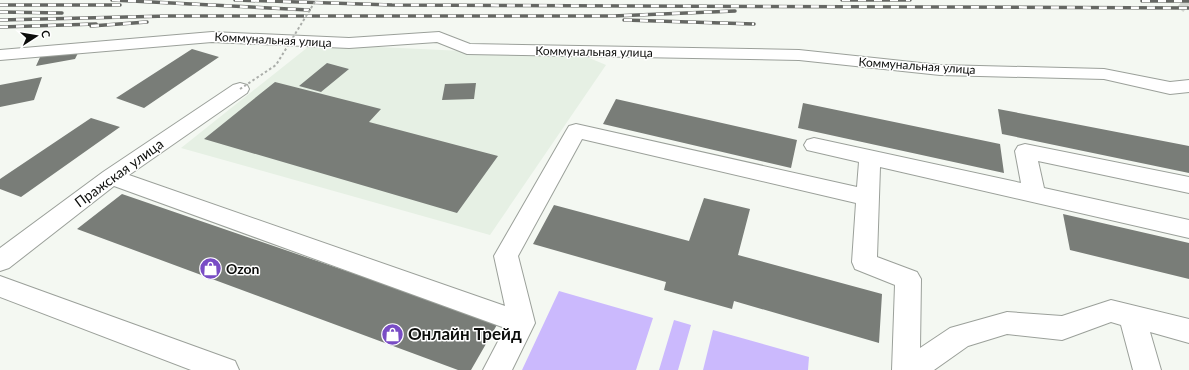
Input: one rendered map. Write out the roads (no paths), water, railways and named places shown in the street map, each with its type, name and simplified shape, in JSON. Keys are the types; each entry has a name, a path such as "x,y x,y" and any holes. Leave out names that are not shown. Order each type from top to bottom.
{"street":[{"name":"Коммунальная улица","path":"0,55 212,36 349,43 439,37 468,49 799,55 940,70 1104,74 1170,88 1189,86"},
{"name":"Пражская улица","path":"0,261 111,177 240,89"},
{"path":"497,370 522,323 506,256 576,131 868,198"},
{"path":"814,145 1189,229"},
{"path":"1034,194 1026,151 1189,185"},
{"path":"870,158 864,262 908,279 906,370"},
{"path":"111,177 522,323"},
{"path":"0,286 225,370"},
{"path":"911,370 960,336 1007,323 1062,328 1111,311 1132,315 1189,331"},
{"path":"1132,315 1147,370"}],"tunnel":[{"path":"1183,0 1189,5"}],"railway":[{"path":"112,0 309,10"},
{"path":"235,0 392,5 1189,8"},
{"path":"842,0 910,0"},
{"path":"1142,1 1189,1"},
{"path":"0,5 120,5"},
{"path":"0,20 169,16 613,16 735,11"},
{"path":"0,12 62,13"},
{"path":"624,20 754,24"},
{"path":"91,26 147,22"},
{"path":"0,27 96,24"}],"place":[{"name":"Ozon","path":"211,269"},
{"name":"Онлайн Трейд","path":"392,334"}]}
